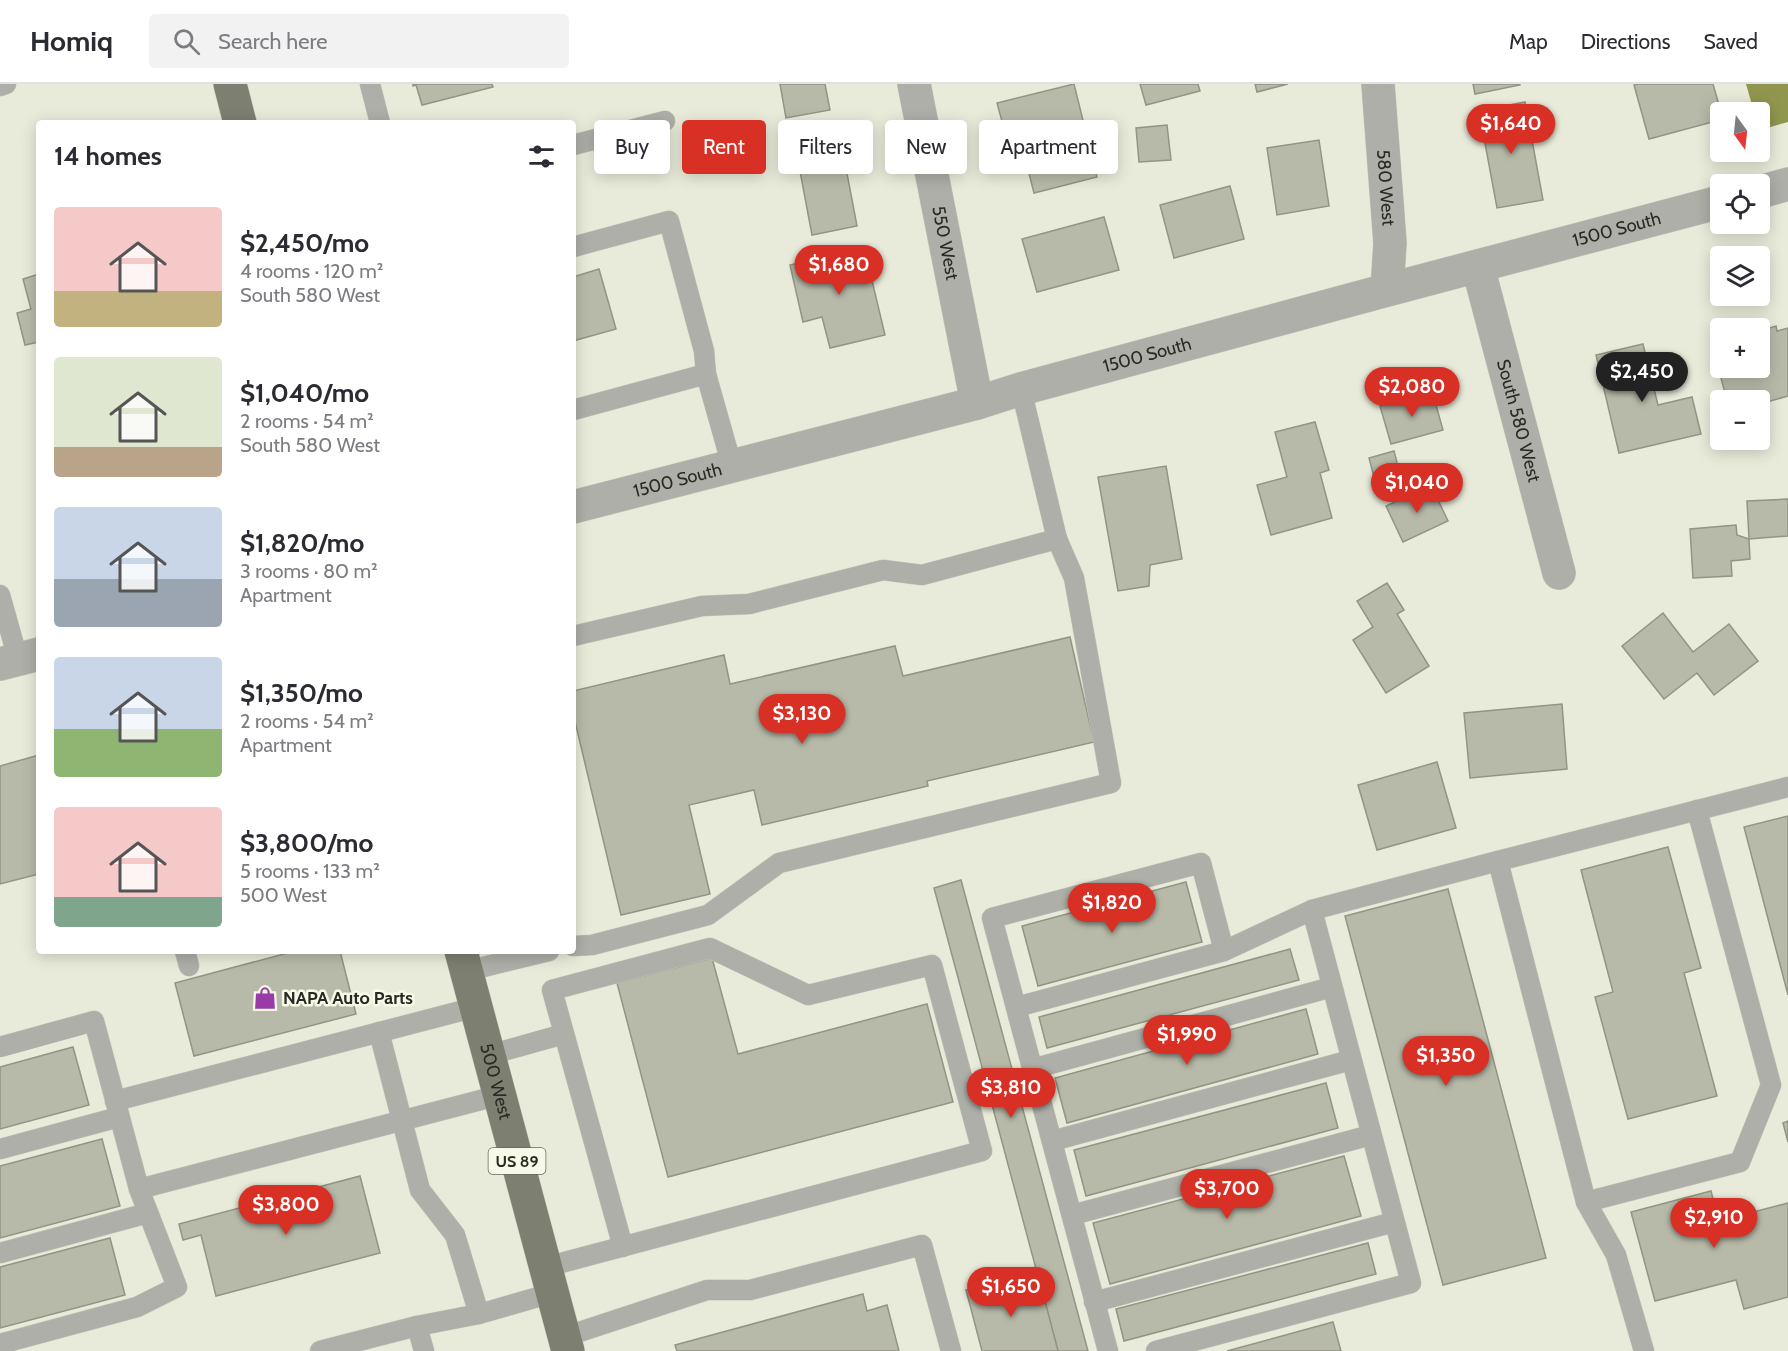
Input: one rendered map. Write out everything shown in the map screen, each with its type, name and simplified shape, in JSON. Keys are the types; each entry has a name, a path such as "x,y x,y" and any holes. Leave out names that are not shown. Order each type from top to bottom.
{"main road":[{"path":"230,84 239,120"},
{"name":"500 West","path":"464,961 566,1344"}],"street":[{"name":"550 West","path":"914,84 976,403"},
{"name":"580 West","path":"1378,84 1390,243 1387,290"},
{"path":"1770,189 1788,184"},
{"name":"1500 South","path":"576,506 976,403 1387,290 1710,205"},
{"name":"South 580 West","path":"1478,267 1559,573"}],"lane":[{"path":"0,86 6,84"},
{"path":"370,84 379,120"},
{"path":"576,144 594,139"},
{"path":"576,246 669,221 704,351 706,375 732,466"},
{"path":"576,409 706,375"},
{"path":"576,946 591,945 708,915 779,863 1111,783 1074,578 1057,539 1021,389"},
{"path":"576,635 702,606 749,604 883,570 922,575 1057,539"},
{"path":"0,595 19,659"},
{"path":"1016,1007 1224,951 1311,910 1788,787"},
{"path":"1586,1202 1740,1162 1771,1085 1697,810"},
{"path":"1498,861 1586,1202 1616,1255 1644,1351"},
{"path":"1108,1351 992,918 1201,863 1224,951"},
{"path":"1156,1351 1411,1283 1311,910"},
{"path":"320,1351 417,1326 479,1314 622,1247 982,1150 932,965 808,995 710,948 552,990 622,1247"},
{"path":"464,961 524,954"},
{"path":"1032,1069 1332,987"},
{"path":"0,1149 117,1109 379,1032 476,1007"},
{"path":"0,1047 94,1021 139,1189 177,1287 137,1307 0,1344"},
{"path":"379,1032 420,1190 455,1236 479,1314"},
{"path":"489,1055 564,1034"},
{"path":"1052,1141 1351,1060"},
{"path":"139,1189 500,1095"},
{"path":"1072,1215 1371,1135"},
{"path":"0,1253 148,1213"},
{"path":"1095,1302 1394,1222"},
{"path":"566,1344 707,1290 750,1290 922,1245 951,1351"},
{"path":"417,1326 424,1351"}],"shaded area":[{"path":"1746,84 1788,84 1788,122 1770,127 1770,102 1751,102"}],"building":[{"path":"413,84 492,84 493,87 422,105 416,85 413,86"},
{"path":"780,84 825,84 830,110 786,118"},
{"path":"1074,84 1083,120 1002,120 997,103"},
{"path":"1140,84 1198,84 1200,91 1146,105"},
{"path":"1255,84 1288,84 1257,92"},
{"path":"1473,84 1520,84 1520,85 1475,94"},
{"path":"1713,84 1718,102 1710,102 1710,123 1649,139 1634,85"},
{"path":"1525,102 1543,200 1497,208 1479,111"},
{"path":"1167,125 1171,160 1139,162 1136,128"},
{"path":"1319,140 1329,206 1277,215 1267,148"},
{"path":"801,174 847,174 857,226 812,235"},
{"path":"1029,174 1096,174 1097,177 1034,193"},
{"path":"1230,186 1244,239 1174,258 1160,205"},
{"path":"1104,217 1119,270 1037,292 1022,239"},
{"path":"864,247 885,335 830,348 822,317 803,322 790,265"},
{"path":"599,269 616,329 576,340 576,276"},
{"path":"36,275 36,343 25,345 17,313 31,309 23,279"},
{"path":"1776,326 1777,331 1788,328 1788,396 1770,401 1770,390 1724,390 1721,378 1770,378 1770,328"},
{"path":"1643,344 1658,405 1692,397 1701,434 1619,453 1596,355"},
{"path":"1432,391 1443,430 1391,444 1380,406"},
{"path":"1315,422 1329,470 1320,473 1332,518 1271,535 1257,485 1287,477 1275,432"},
{"path":"1394,451 1404,490 1379,496 1369,458"},
{"path":"1166,466 1182,559 1150,565 1149,586 1118,591 1098,477"},
{"path":"1431,485 1448,521 1403,542 1386,506"},
{"path":"1788,499 1788,536 1749,539 1747,501"},
{"path":"1736,525 1737,535 1749,539 1750,559 1731,561 1732,576 1693,578 1690,529"},
{"path":"1387,583 1404,610 1397,614 1429,666 1386,693 1353,640 1373,627 1357,601"},
{"path":"1663,613 1693,652 1729,624 1758,661 1714,695 1697,673 1664,699 1622,646"},
{"path":"1070,637 1094,742 927,781 928,786 762,825 754,790 689,805 710,894 621,915 576,726 576,690 724,655 730,684 895,646 903,676"},
{"path":"1562,704 1567,769 1470,778 1464,713"},
{"path":"36,756 36,875 0,884 0,766"},
{"path":"1437,762 1456,828 1377,850 1358,785"},
{"path":"1788,816 1788,995 1744,827"},
{"path":"1668,847 1701,968 1684,973 1717,1096 1628,1119 1595,997 1613,992 1581,870"},
{"path":"961,880 1088,1351 1058,1351 934,888"},
{"path":"1186,882 1202,942 1038,986 1022,926"},
{"path":"1448,889 1546,1258 1443,1285 1345,916"},
{"path":"1290,949 1299,980 1047,1048 1039,1017"},
{"name":"NAPA Auto Parts","path":"284,954 341,954 356,1014 194,1056 175,983"},
{"path":"712,958 738,1054 927,1004 953,1102 668,1177 617,983"},
{"path":"1306,1009 1318,1054 1067,1123 1055,1078"},
{"path":"73,1047 89,1105 0,1129 0,1067"},
{"path":"1326,1083 1338,1128 1086,1196 1074,1150"},
{"path":"1788,1121 1788,1142 1783,1123"},
{"path":"102,1139 120,1206 0,1238 0,1166"},
{"path":"1344,1156 1361,1216 1110,1284 1093,1223"},
{"path":"360,1176 380,1253 216,1296 201,1235 183,1240 179,1224"},
{"path":"1711,1191 1719,1221 1788,1203 1788,1297 1744,1309 1736,1280 1655,1301 1631,1212"},
{"path":"110,1238 125,1295 0,1328 0,1267"},
{"path":"1368,1243 1376,1274 1124,1341 1116,1309"},
{"path":"1015,1277 1019,1292 1041,1286 1058,1351 982,1351 966,1290"},
{"path":"863,1294 867,1311 887,1305 899,1351 677,1351 675,1345"},
{"path":"1333,1322 1341,1351 1227,1351"}],"place":[{"name":"NAPA Auto Parts","path":"265,998"}]}
